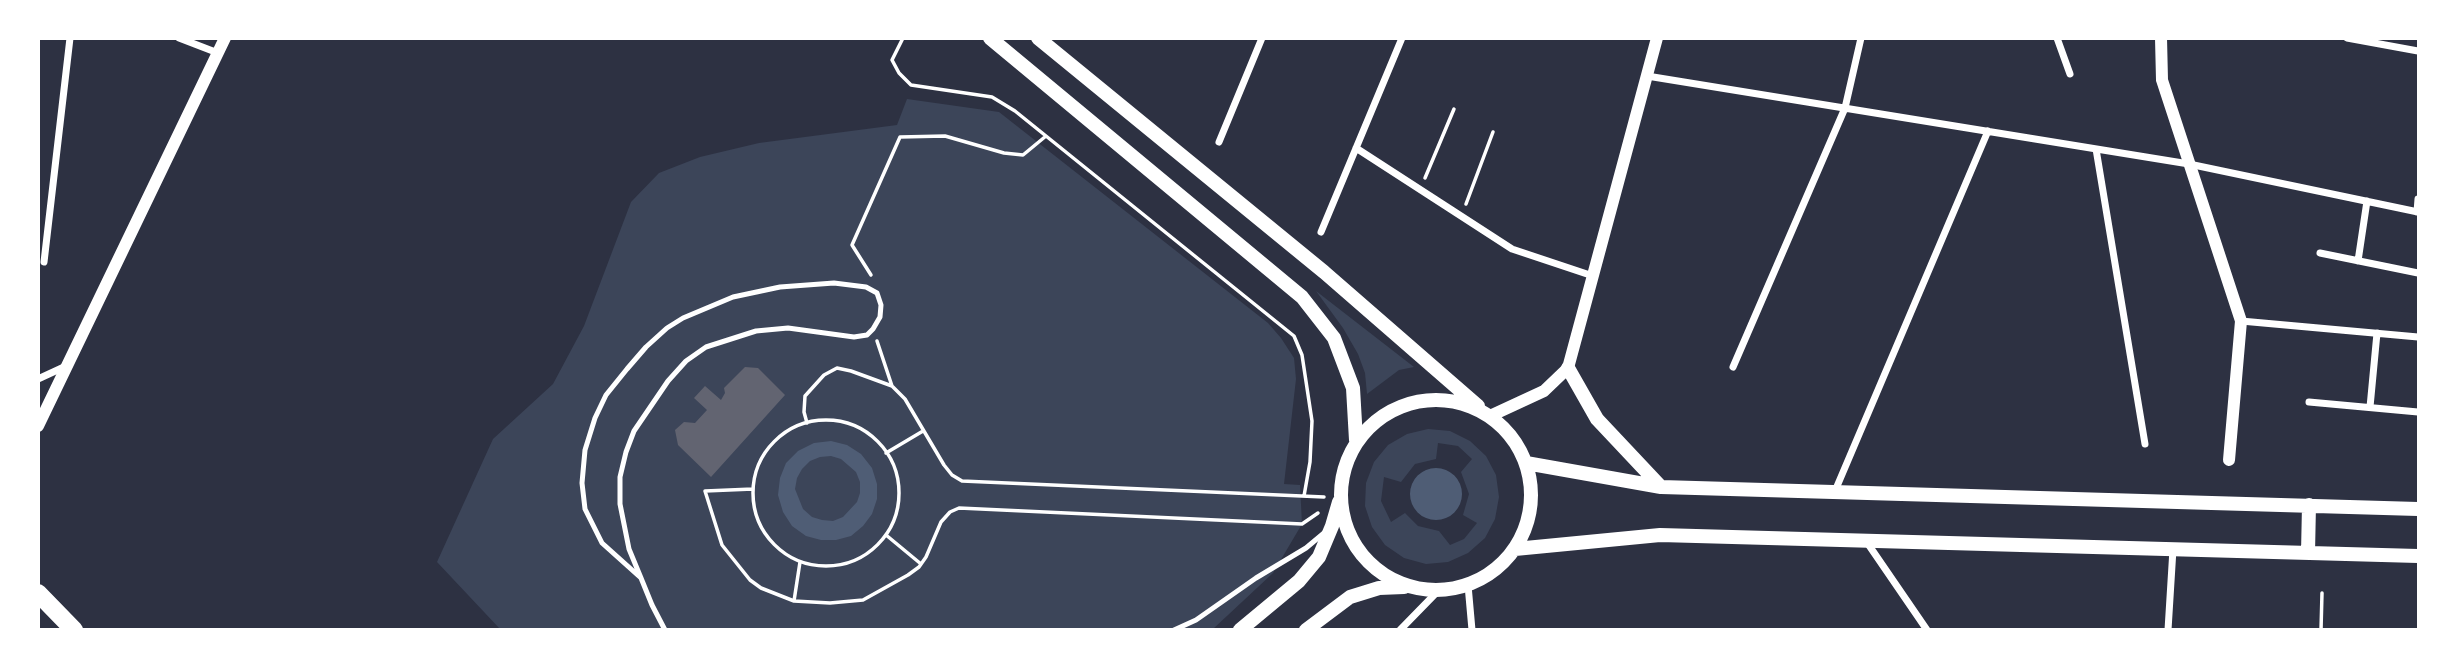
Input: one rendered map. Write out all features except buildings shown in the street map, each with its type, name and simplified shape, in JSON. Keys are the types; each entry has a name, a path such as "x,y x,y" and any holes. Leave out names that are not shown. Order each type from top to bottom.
{"highway":[{"path":"38,593 74,629"}],"main road":[{"path":"990,38 1302,297 1334,338 1353,388 1356,440"},
{"path":"1038,38 1324,272 1490,416 1512,436 1526,463 1531,492 1528,522 1515,549 1494,571 1468,586 1438,591 1409,587 1379,588 1350,597 1306,629"},
{"path":"1568,368 1597,419 1661,487"},
{"path":"1240,629 1299,581 1319,557 1332,526 1344,467 1356,440 1377,419 1403,404 1433,399 1463,403 1490,416"},
{"path":"1526,463 1661,487 2418,509"},
{"path":"1340,497 1345,527 1360,553 1382,574 1409,587"},
{"path":"2308,553 2309,505"},
{"path":"1515,549 1660,535 2418,556"}],"street":[{"path":"44,261 70,38"},
{"path":"179,38 218,53"},
{"path":"38,426 225,38"},
{"path":"1219,142 1262,38"},
{"path":"1321,232 1402,38"},
{"path":"1490,416 1544,391 1568,368 1657,38"},
{"path":"1733,367 1845,108 1861,38"},
{"path":"2057,38 2070,74"},
{"path":"2161,38 2162,80 2241,321 2229,460"},
{"path":"2347,38 2418,51"},
{"path":"1647,76 2189,163 2418,212 2418,199"},
{"path":"1834,492 1988,131"},
{"path":"1356,148 1512,249 1593,276"},
{"path":"2096,149 2145,444"},
{"path":"2358,261 2367,201"},
{"path":"2320,253 2418,273"},
{"path":"2241,321 2418,337"},
{"path":"2370,407 2377,333"},
{"path":"38,379 68,366"},
{"path":"2309,402 2418,412"},
{"path":"1865,541 1927,629"},
{"path":"2168,629 2174,550"},
{"path":"1468,586 1472,629"},
{"path":"1400,629 1438,591"}],"lane":[{"path":"641,578 602,543 585,509 582,483 585,450 595,418 606,395 627,369 667,328 683,318 733,297 780,287 834,283 866,287 877,293 881,305 880,317 873,330 866,335 854,337 788,328 756,331 706,347 687,361 668,381 634,431 625,452 620,505 629,549 665,629"},
{"path":"1174,629 1196,620 1306,548 1332,526"}],"path":[{"path":"903,38 892,60 899,73 911,85 992,97 1015,111 1294,336 1302,355 1312,421 1310,462 1304,496"},
{"path":"1420,190 1454,109"},
{"path":"1461,216 1493,132"},
{"path":"877,293 866,264 852,245 900,136 945,136 1004,153 1023,155 1046,136"},
{"path":"873,330 892,386"},
{"path":"807,423 804,412 805,396 824,375 836,368 892,386 905,399 944,466 962,481 1340,497"},
{"path":"822,419 845,422 866,431 895,467 899,492 895,518 886,535 864,556 840,566 815,566 791,559 771,543 757,521 753,489 755,473 764,452 780,435 807,423 822,419"},
{"path":"886,453 923,430"},
{"path":"753,489 705,491 722,545 750,580 761,588 794,601 830,603 863,600 894,584 921,564 941,522 950,512 959,508 1302,524 1340,497"},
{"path":"886,535 921,564"},
{"path":"794,601 800,562"},
{"path":"2321,629 2322,593"}],"shaded area":[{"path":"907,99 999,112 1268,323 1281,338 1294,358 1296,379 1284,484 1300,485 1302,524 1273,573 1213,629 500,629 437,562 493,439 553,384 584,326 631,202 659,173 700,157 759,143 897,125"},
{"path":"1316,291 1414,367 1399,370 1367,394 1365,373 1358,354"},
{"path":"1428,429 1450,431 1470,441 1486,456 1496,475 1499,497 1495,519 1485,538 1468,553 1448,562 1426,564 1404,558 1385,545 1372,527 1365,506 1366,483 1374,462 1388,445 1407,434","holes":["1438,443 1458,446 1472,459 1461,472 1469,494 1463,515 1477,523 1464,539 1450,545 1439,531 1418,526 1405,513 1391,522 1381,501 1384,477 1401,482 1415,464 1436,459"]},
{"path":"831,441 847,445 861,454 872,468 877,484 877,499 872,514 851,536 821,540 806,536 792,526 783,512 778,495 780,478 786,463 798,451 814,443","holes":["831,456 841,459 856,472 860,482 857,502 843,517 833,521 812,517 803,509 795,489 797,478 810,461"]},
{"path":"1436,468 1446,470 1454,476 1460,484 1460,504 1454,512 1446,518 1436,520 1426,518 1418,512 1412,504 1410,494 1412,484 1418,476 1426,470"}]}
